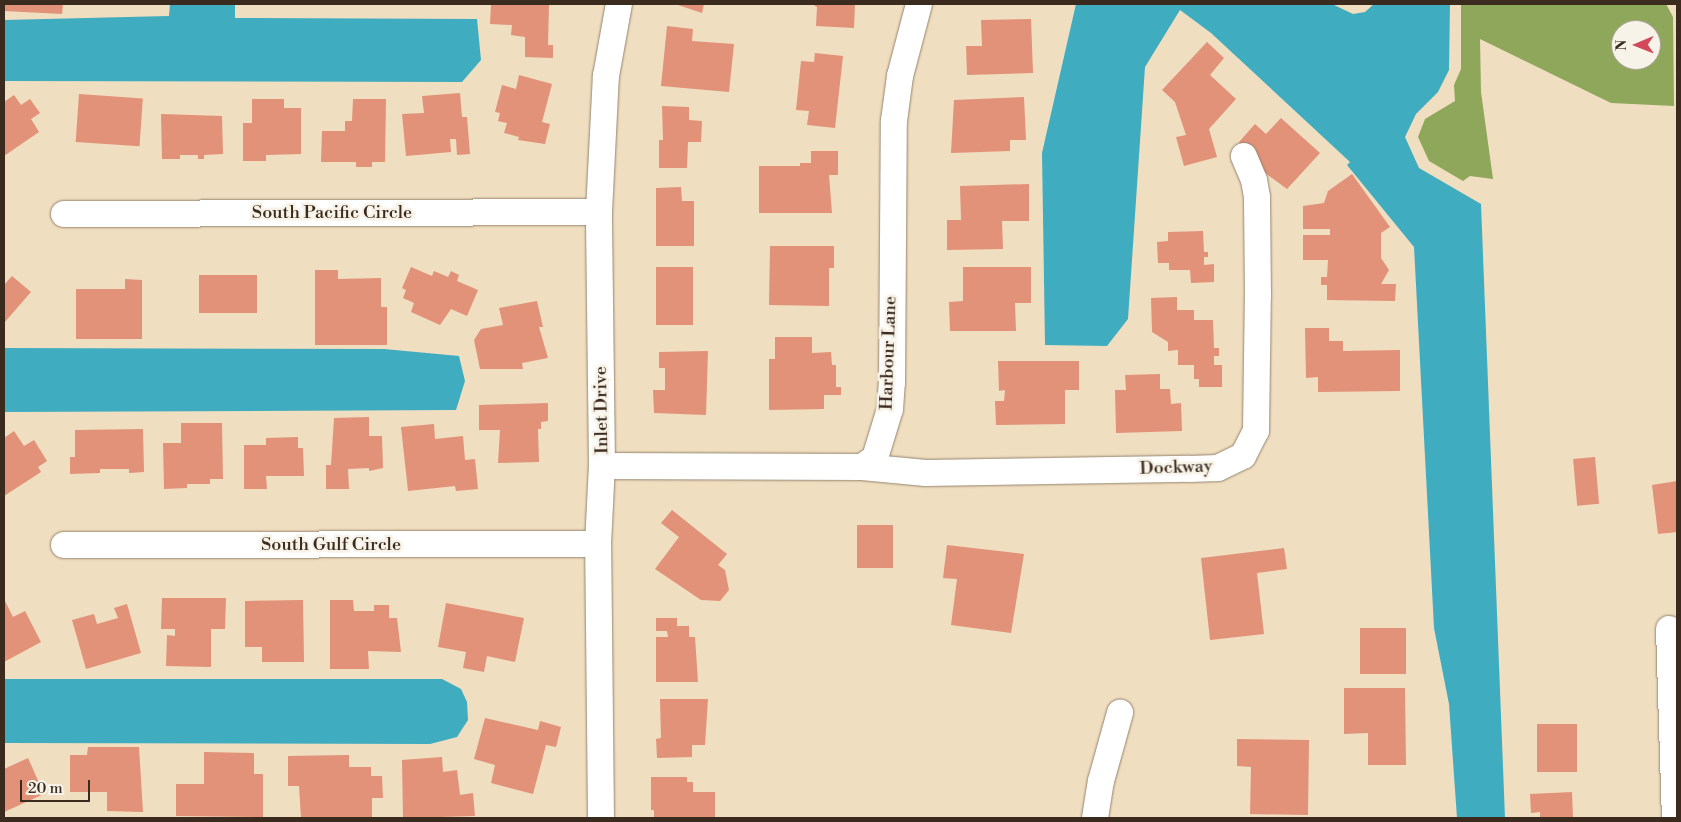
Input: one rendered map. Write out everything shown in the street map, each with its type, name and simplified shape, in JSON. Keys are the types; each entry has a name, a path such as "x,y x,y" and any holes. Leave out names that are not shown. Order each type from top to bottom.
{"street":[{"name":"Inlet Drive","path":"601,818 598,544 602,466 599,212 606,85 619,4"},
{"name":"Harbour Lane","path":"862,467 875,458 890,409 894,121 900,76 919,4"},
{"name":"Dockway","path":"862,467 926,473 1189,469 1218,468 1243,456 1256,431 1258,296 1257,197 1254,180 1244,156"},
{"name":"South Pacific Circle","path":"64,214 599,212"},
{"path":"602,466 862,467"},
{"name":"South Gulf Circle","path":"64,545 598,544"},
{"path":"1669,629 1675,818"},
{"path":"1095,818 1101,781 1120,713"}],"green space":[{"path":"1461,4 1666,4 1673,17 1674,106 1611,103 1480,39 1481,92 1493,179 1470,176 1463,181 1429,161 1418,137 1425,119 1455,101 1454,85 1461,69"}],"water":[{"path":"170,4 235,4 235,18 477,19 481,60 462,82 4,81 4,20 169,16"},
{"path":"1076,4 1332,4 1353,14 1365,12 1374,4 1450,4 1449,70 1438,92 1416,114 1405,137 1419,168 1481,204 1505,818 1457,818 1449,704 1434,628 1414,247 1347,165 1350,162 1211,33 1180,10 1145,67 1128,319 1107,346 1045,345 1042,153"},
{"path":"4,348 384,349 459,356 465,381 456,410 4,412"},
{"path":"4,679 442,679 461,689 467,702 468,720 457,737 430,744 4,743"}],"building":[{"path":"4,4 63,4 62,14 4,11"},
{"path":"491,4 549,4 548,45 553,45 553,58 525,57 525,37 511,35 512,25 490,24"},
{"path":"675,4 704,4 702,13"},
{"path":"812,4 855,4 854,28 816,26 817,7"},
{"path":"1031,19 1033,73 967,75 966,46 982,46 981,20"},
{"path":"667,26 693,29 692,41 734,44 729,92 661,86"},
{"path":"1207,42 1224,58 1210,75 1236,99 1209,129 1217,157 1184,166 1176,137 1186,135 1175,102 1162,90"},
{"path":"815,53 843,56 835,128 807,125 809,111 796,110 801,61 814,62"},
{"path":"519,75 552,84 542,122 550,124 545,144 518,140 519,137 504,133 507,123 498,121 500,113 495,112 502,85 516,89"},
{"path":"460,93 462,117 467,117 470,154 457,155 456,139 450,139 451,152 406,156 402,114 424,113 422,96"},
{"path":"79,94 143,98 139,146 76,142"},
{"path":"14,95 21,105 30,99 40,113 31,119 39,132 4,156 4,102"},
{"path":"1024,97 1026,140 1010,140 1010,151 951,153 954,100"},
{"path":"252,99 284,99 284,108 301,108 301,154 266,155 266,161 243,161 243,123 252,123"},
{"path":"353,99 386,99 385,162 372,162 372,167 356,167 356,162 321,162 322,131 345,131 345,121 352,121"},
{"path":"662,106 689,107 689,120 702,121 701,142 688,142 687,168 659,168 659,140 663,140"},
{"path":"161,114 222,116 223,154 204,155 204,159 198,159 198,155 180,155 180,159 162,159"},
{"path":"1281,118 1320,153 1287,189 1257,167 1239,142 1255,124 1266,134"},
{"path":"811,151 838,151 838,175 829,175 832,213 759,213 759,166 800,166 800,163 811,163"},
{"path":"1352,174 1390,227 1381,233 1381,258 1389,270 1381,284 1396,284 1395,301 1327,300 1327,285 1321,285 1321,277 1327,277 1328,260 1303,260 1303,235 1330,235 1330,229 1303,229 1303,206 1324,203 1328,191"},
{"path":"1029,184 1029,221 1002,221 1003,249 947,250 947,220 961,220 960,186"},
{"path":"681,187 682,201 694,201 694,246 656,246 656,188"},
{"path":"1203,231 1204,252 1208,252 1208,257 1204,257 1204,265 1214,264 1214,282 1191,283 1190,270 1169,270 1169,263 1158,263 1157,242 1168,241 1168,232"},
{"path":"770,246 834,246 834,268 829,268 829,306 769,305"},
{"path":"411,267 432,276 434,271 448,277 451,271 459,275 457,281 478,290 467,316 451,309 440,325 411,312 414,303 403,298 406,290 402,288"},
{"path":"656,267 693,267 693,325 656,325"},
{"path":"963,267 1031,267 1031,303 1015,303 1016,331 950,331 949,302 963,301"},
{"path":"315,270 338,270 338,279 381,278 381,307 387,307 387,345 315,345"},
{"path":"199,275 257,275 257,313 199,313"},
{"path":"12,276 31,292 4,323 4,285"},
{"path":"125,279 142,280 142,339 76,339 76,289 125,289"},
{"path":"1177,297 1177,310 1194,310 1194,320 1213,320 1214,348 1219,348 1219,356 1214,356 1214,365 1222,365 1222,387 1199,387 1199,379 1194,379 1194,365 1178,365 1178,350 1168,351 1168,342 1152,332 1151,298"},
{"path":"537,301 543,327 539,327 548,358 522,363 523,369 480,369 474,340 481,329 503,325 499,308"},
{"path":"1305,328 1329,328 1329,341 1343,341 1343,351 1400,350 1400,391 1318,392 1318,377 1306,378"},
{"path":"775,337 812,337 812,353 831,352 832,365 836,365 836,387 841,387 841,395 824,395 824,409 769,410 769,359 775,359"},
{"path":"708,351 706,415 654,413 653,390 665,390 665,368 659,368 659,352"},
{"path":"998,361 1079,361 1079,390 1065,390 1065,424 996,425 995,401 1004,401 1005,390 999,391"},
{"path":"1160,374 1160,389 1170,389 1171,404 1181,403 1182,431 1116,433 1115,390 1126,390 1125,375"},
{"path":"548,403 548,421 541,422 541,429 538,429 539,462 498,463 500,430 479,430 479,405"},
{"path":"369,417 369,436 382,436 383,468 369,471 369,468 348,469 349,489 326,489 326,465 331,465 334,418"},
{"path":"181,423 222,423 223,479 210,479 210,484 187,484 187,488 164,489 163,443 181,443"},
{"path":"434,424 435,439 463,436 465,460 475,459 478,489 456,491 455,486 408,491 401,427"},
{"path":"143,429 144,472 129,473 129,469 100,469 100,473 70,474 70,457 75,457 75,430"},
{"path":"14,431 24,446 34,440 47,461 38,467 41,472 4,496 4,438"},
{"path":"298,437 298,448 303,448 304,476 266,476 267,489 244,489 244,445 266,445 266,438"},
{"path":"1595,457 1599,504 1577,506 1573,459"},
{"path":"1677,481 1677,532 1658,534 1652,485"},
{"path":"672,510 727,554 718,565 725,570 729,590 720,601 701,600 655,569 679,537 661,523"},
{"path":"857,525 893,525 893,568 857,568"},
{"path":"947,545 1024,554 1011,633 951,625 957,579 943,578"},
{"path":"1284,548 1287,569 1257,573 1264,634 1210,640 1201,558"},
{"path":"162,598 226,598 225,629 211,629 211,667 166,666 167,635 175,636 175,629 161,629"},
{"path":"4,599 13,617 25,611 41,642 4,662"},
{"path":"303,600 304,662 262,662 262,647 245,647 245,601"},
{"path":"330,600 353,600 354,611 374,611 374,605 389,605 389,618 397,618 401,652 368,651 369,669 330,669"},
{"path":"446,603 524,618 515,662 487,656 484,672 463,668 466,652 438,647"},
{"path":"127,604 141,653 86,669 72,620 94,614 97,624 118,618 114,608"},
{"path":"656,618 677,618 677,626 689,626 689,637 695,637 698,682 656,682 656,637 668,637 667,631 656,631"},
{"path":"1360,628 1406,628 1406,674 1360,674"},
{"path":"1344,688 1405,688 1406,765 1368,765 1368,733 1344,734"},
{"path":"660,699 708,699 705,745 692,745 692,757 657,758 656,739 661,738"},
{"path":"485,718 538,730 540,721 561,727 556,747 546,745 533,794 491,783 495,765 474,759"},
{"path":"1537,724 1577,724 1577,772 1537,772"},
{"path":"1237,739 1309,740 1308,815 1250,814 1251,767 1237,766"},
{"path":"88,747 139,747 143,812 107,811 107,792 70,792 70,755 87,755"},
{"path":"204,752 254,753 254,774 263,774 263,817 176,816 176,784 204,784"},
{"path":"349,755 349,767 371,767 371,776 382,776 383,798 372,798 372,818 301,818 299,786 288,786 288,756"},
{"path":"442,757 443,772 457,770 460,795 473,793 475,816 403,818 402,760"},
{"path":"28,758 44,794 4,812 4,769"},
{"path":"651,777 687,777 687,782 693,782 693,792 715,792 715,818 654,818 654,810 651,810"},
{"path":"1572,792 1573,818 1540,818 1540,812 1531,813 1530,794"}]}
